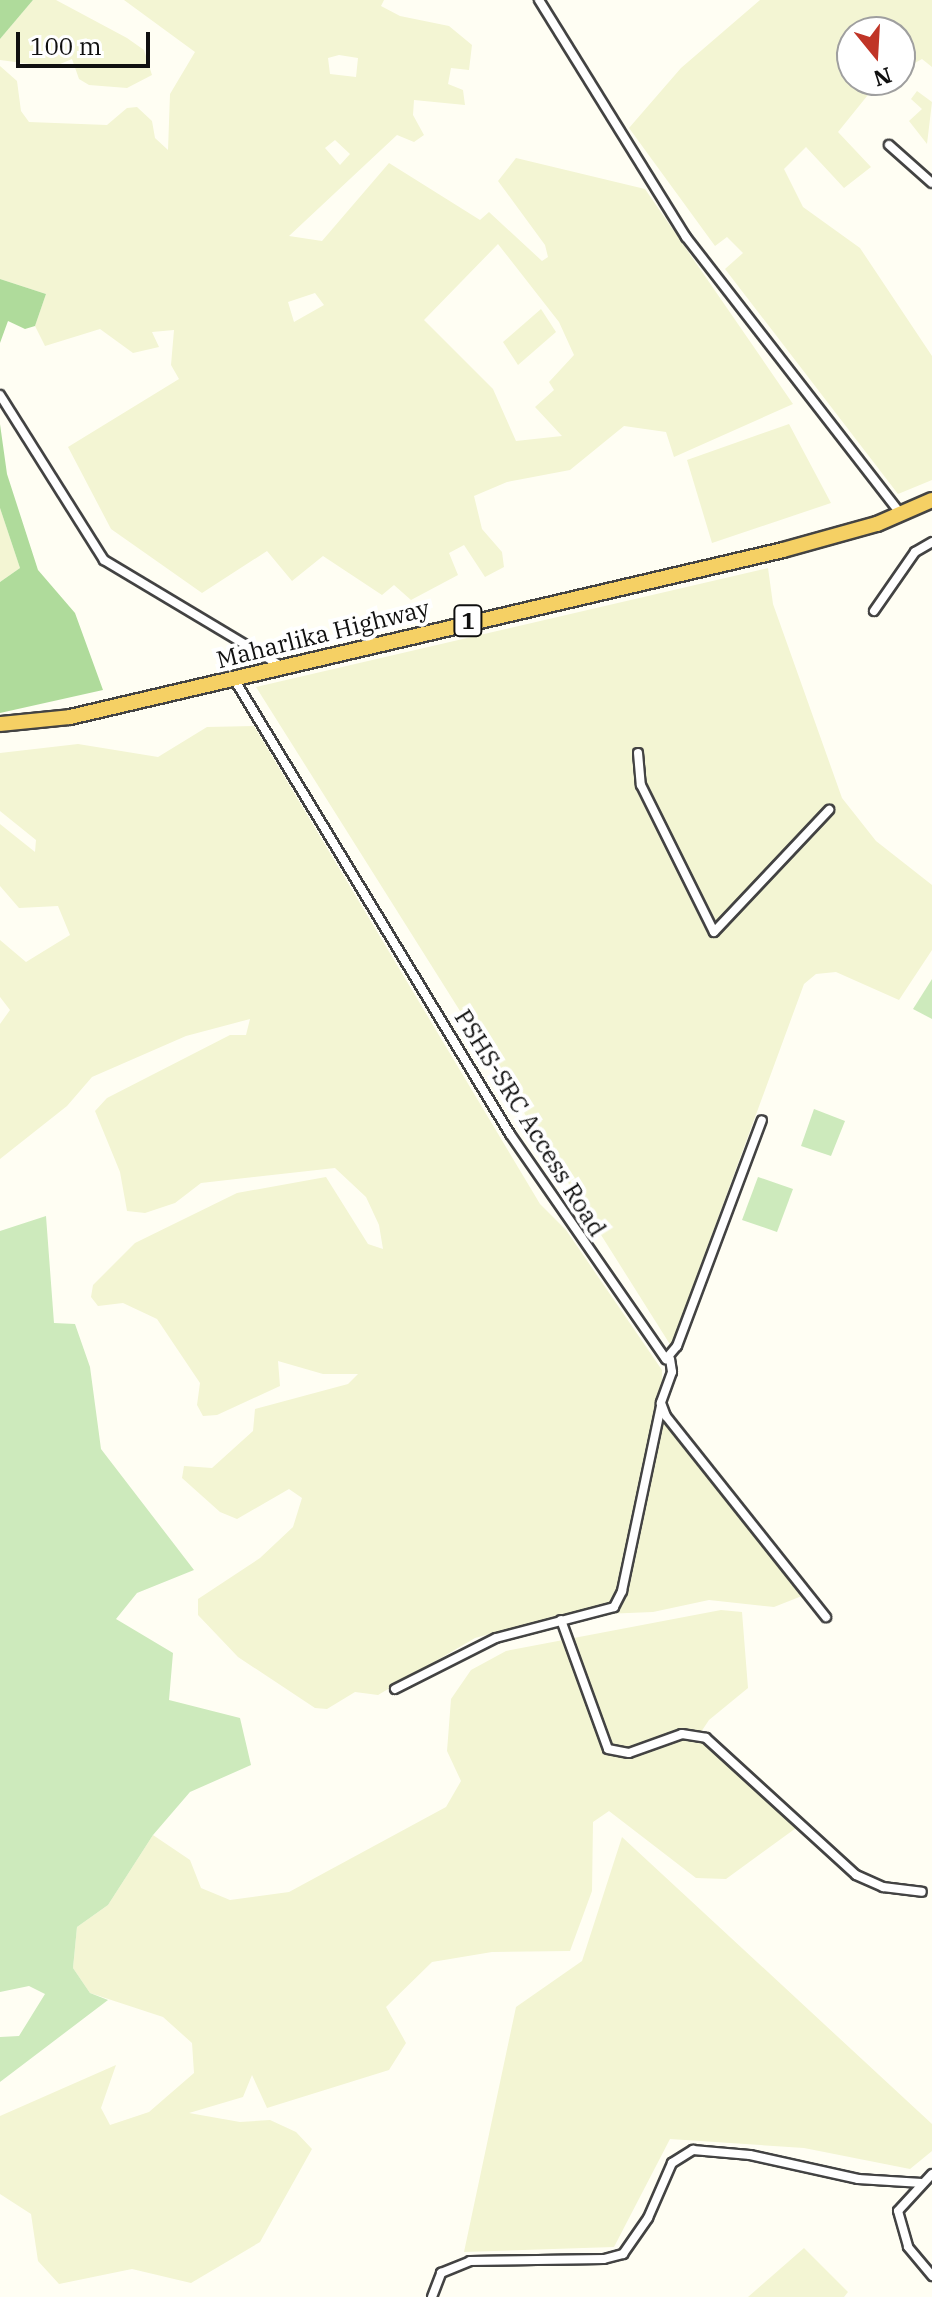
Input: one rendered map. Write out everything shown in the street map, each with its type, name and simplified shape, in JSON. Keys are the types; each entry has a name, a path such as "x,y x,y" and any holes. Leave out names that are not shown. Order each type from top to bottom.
{"highway":[{"name":"Maharlika Highway","path":"0,724 70,717 808,544 901,515 932,500"}],"street":[{"path":"539,0 686,237 901,515"},
{"path":"889,145 932,183"},
{"path":"0,395 104,560 282,667"},
{"path":"874,611 915,552 932,542"},
{"name":"PSHS-SRC Access Road","path":"234,679 510,1134 660,1355 670,1359"},
{"path":"638,753 641,785 714,932 829,810"},
{"path":"395,1689 496,1638 561,1620 605,1613 618,1602 661,1406 672,1372 670,1359 762,1120"},
{"path":"661,1406 826,1617"},
{"path":"561,1620 608,1749 629,1753 690,1733 706,1738 856,1875 883,1887 922,1892"},
{"path":"432,2297 437,2277 470,2261 604,2259 623,2254 636,2241 672,2163 693,2150 750,2155 858,2179 922,2183"},
{"path":"932,2174 898,2211 899,2221 916,2261 932,2276"}],"green space":[{"path":"0,0 33,0 0,39"},
{"path":"33,0 56,0 127,38 144,50 152,75 127,88 89,85 79,79 72,59 53,67 0,60 0,39"},
{"path":"124,0 384,0 381,6 400,16 449,26 472,45 469,70 451,68 448,84 463,90 465,105 414,100 413,115 424,135 414,142 397,135 289,236 322,241 389,163 480,220 489,212 542,261 548,257 545,245 498,181 516,158 645,189 793,404 674,457 666,432 624,426 570,470 507,482 474,496 482,529 502,552 504,567 485,577 464,545 449,553 458,575 411,600 394,585 382,595 323,556 292,581 267,551 202,593 111,529 68,447 179,379 171,365 174,330 152,332 159,347 133,353 100,329 45,346 35,326 46,294 0,279 0,66 17,81 21,111 29,122 107,125 127,108 137,107 152,121 155,138 168,150 170,94 195,52","holes":["339,55 358,58 356,77 330,74 328,58","335,140 350,154 340,165 325,148","498,244 559,322 574,355 549,382 554,390 535,407 562,436 516,441 493,389 424,320","315,293 324,305 294,322 288,302"]},
{"path":"760,0 932,0 932,67 922,59 916,62 916,16 836,16 836,96 867,96 838,132 871,167 844,188 806,147 784,169 803,207 860,248 932,356 932,480 898,494 725,269 743,253 727,237 715,246 629,128 681,68"},
{"path":"916,92 932,102 927,144 909,121 922,109 911,99"},
{"path":"0,279 46,294 35,326 25,329 8,321 0,343"},
{"path":"541,309 556,332 518,365 503,342"},
{"path":"0,424 7,474 38,570 75,613 103,690 0,713 0,582 20,568 0,508"},
{"path":"789,424 831,503 712,543 687,460"},
{"path":"0,508 20,568 0,582"},
{"path":"768,568 773,604 842,798 876,841 932,885 932,950 899,1000 836,972 816,974 804,984 671,1346 256,687"},
{"path":"254,726 540,1204 566,1230 662,1370 663,1419 807,1594 774,1607 709,1600 653,1612 555,1616 475,1638 378,1695 355,1692 327,1709 315,1708 238,1657 198,1615 198,1599 260,1558 293,1527 302,1498 289,1489 237,1519 220,1512 182,1478 184,1466 212,1468 253,1431 255,1409 348,1384 358,1374 323,1374 278,1361 280,1386 217,1415 203,1416 197,1405 200,1383 157,1319 123,1303 98,1306 91,1297 93,1285 135,1243 237,1193 326,1177 368,1244 383,1249 379,1225 366,1197 335,1168 201,1183 175,1203 145,1213 127,1211 120,1172 95,1111 107,1098 230,1035 246,1035 250,1019 186,1036 92,1077 67,1106 0,1159 0,1024 10,1010 0,997 0,940 26,962 70,935 58,906 19,908 0,886 0,824 35,852 36,840 0,811 0,753 78,744 158,757 207,727"},
{"path":"932,979 932,1019 913,1009"},
{"path":"814,1109 845,1121 831,1156 801,1146"},
{"path":"758,1177 793,1189 777,1232 742,1220"},
{"path":"46,1216 54,1323 75,1324 90,1367 101,1449 194,1570 137,1593 116,1619 173,1653 169,1700 240,1718 251,1765 190,1792 153,1835 108,1905 77,1927 73,1968 90,1993 108,2000 0,2082 0,2037 19,2036 45,1994 29,1986 0,1992 0,1231"},
{"path":"721,1610 742,1612 748,1688 709,1720 697,1738 742,1774 796,1828 726,1879 696,1878 609,1811 593,1822 592,1891 570,1951 492,1952 432,1962 386,2007 406,2043 389,2070 267,2108 252,2075 243,2097 189,2113 240,2122 270,2120 296,2132 312,2149 260,2242 191,2283 132,2269 59,2284 38,2261 31,2214 0,2194 0,2116 116,2065 101,2108 110,2125 149,2112 194,2073 192,2043 163,2017 90,1993 73,1968 77,1927 108,1905 153,1835 190,1860 201,1888 230,1900 289,1892 446,1807 461,1781 447,1751 451,1699 471,1670 506,1651"},
{"path":"622,1837 932,2124 932,2151 910,2169 804,2148 670,2139 614,2247 464,2252 516,2007 582,1961"},
{"path":"804,2248 848,2292 844,2297 748,2297"}]}
